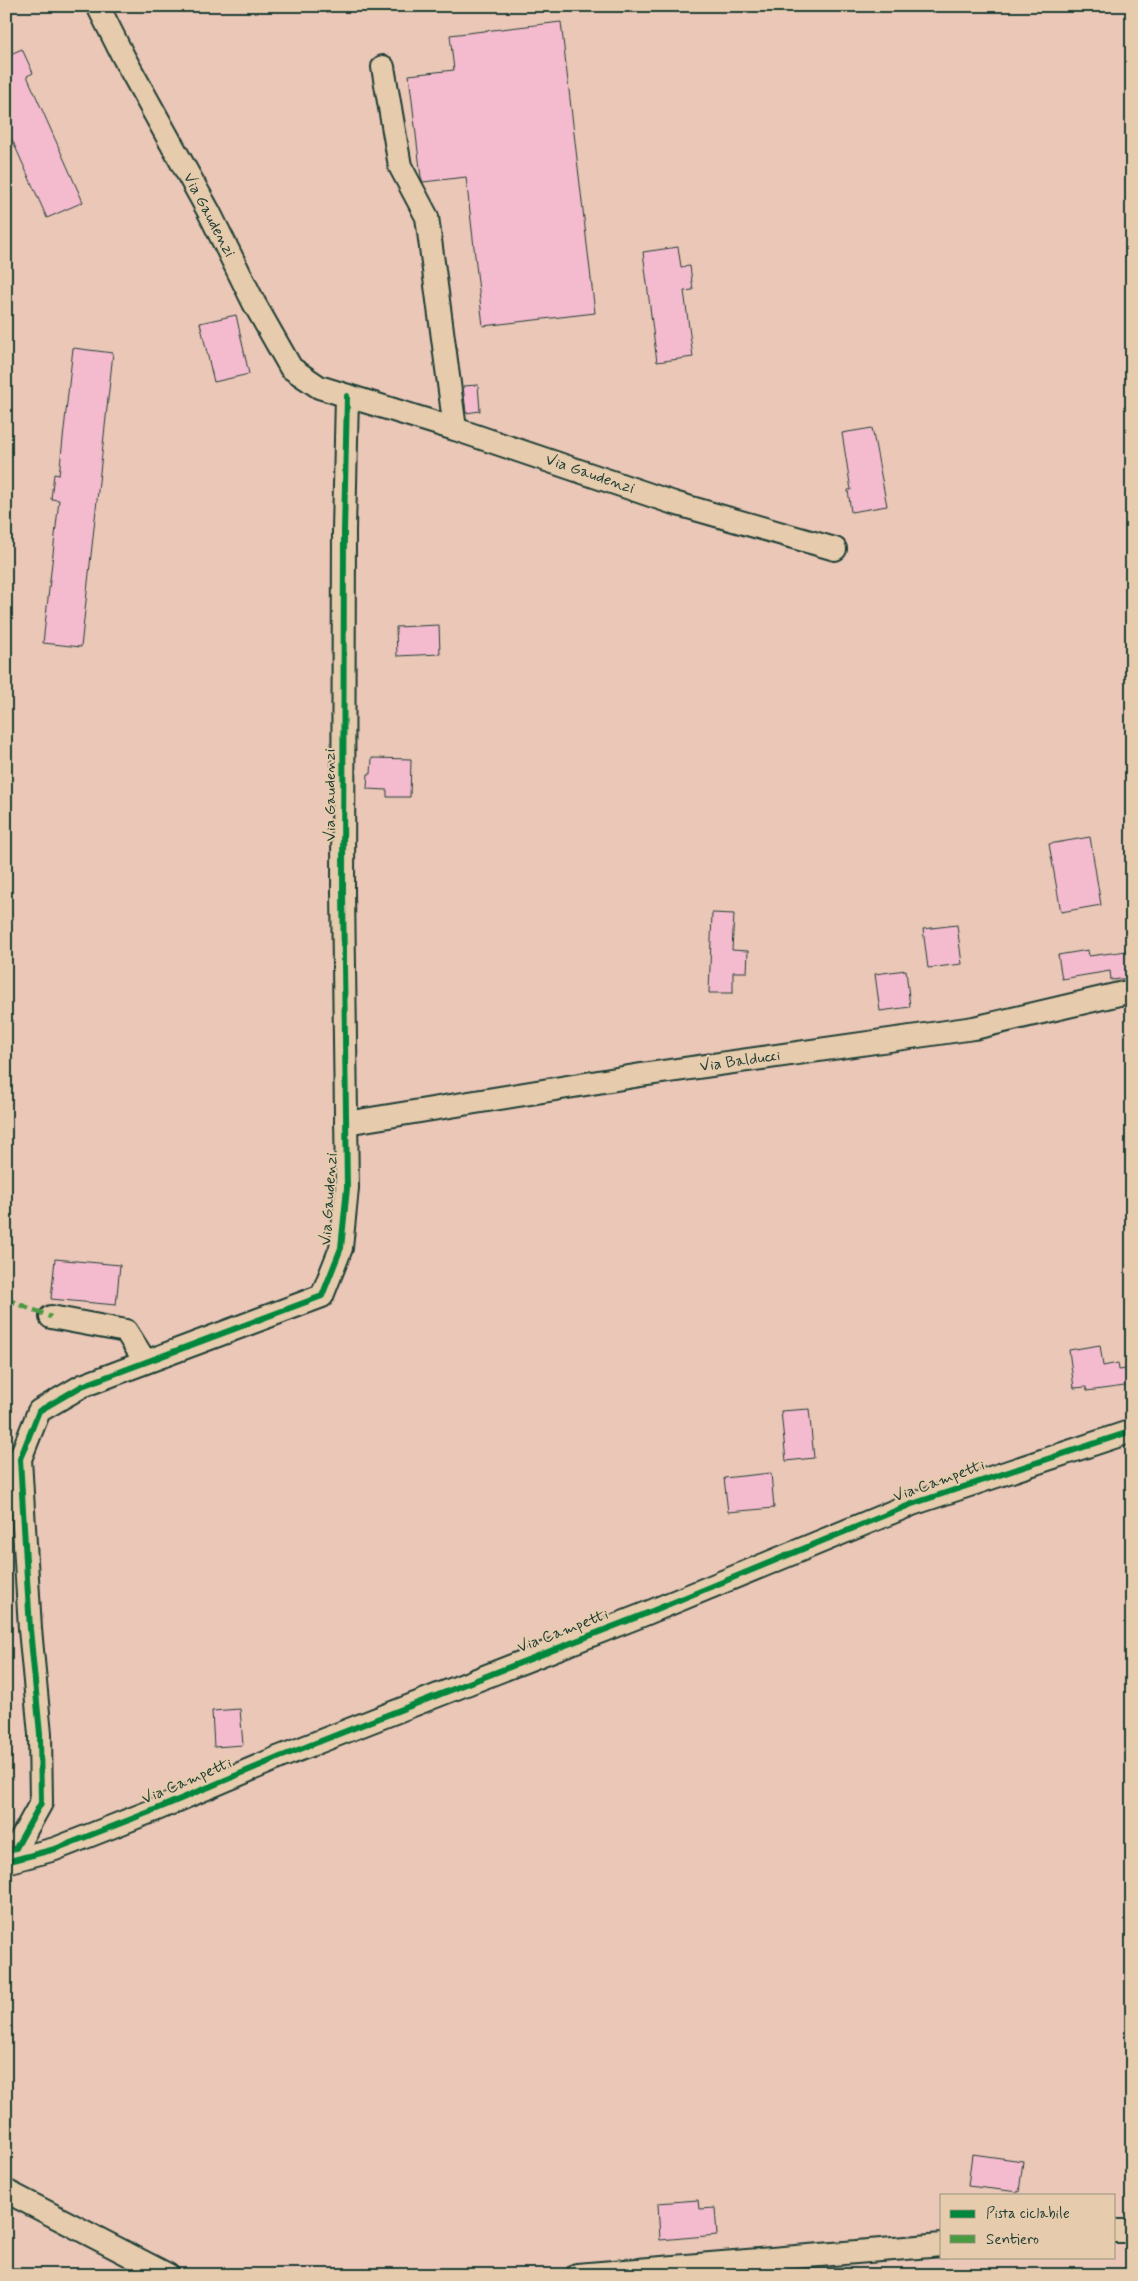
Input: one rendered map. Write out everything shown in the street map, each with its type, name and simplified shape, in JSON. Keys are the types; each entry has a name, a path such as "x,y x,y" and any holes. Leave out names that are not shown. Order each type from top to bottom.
{"street":[{"name":"Via Gaudenzi","path":"98,6 127,64 209,212 258,311 291,368 319,386 347,396 455,429 674,503 835,549"},
{"path":"383,67 400,166 427,217 455,429"},
{"name":"Via Gaudenzi","path":"6,1853 16,1848 41,1802 40,1734 30,1628 20,1459 39,1411 82,1386 322,1296 341,1248 346,1188 343,892 344,530 347,396"},
{"name":"Via Balducci","path":"346,1123 641,1075 974,1028 1132,991"},
{"path":"51,1317 126,1331 146,1361"},
{"name":"Via Campetti","path":"6,1862 55,1849 143,1815 289,1754 640,1616 912,1504 1132,1430"},
{"path":"6,2191 168,2275"},
{"path":"1116,2231 1132,2230"},
{"path":"577,2275 940,2245"}],"building":[{"path":"561,22 595,313 483,326 466,177 423,182 409,75 454,70 450,35"},
{"path":"22,49 33,73 27,76 83,202 47,218 6,126 6,56"},
{"path":"678,247 681,267 690,266 693,290 684,291 693,357 657,362 643,252"},
{"path":"236,315 249,374 214,382 200,323"},
{"path":"73,348 113,353 81,647 43,643 59,500 51,499 54,474 59,475"},
{"path":"478,385 480,411 466,413 463,386"},
{"path":"872,428 887,506 851,512 848,490 851,490 842,433"},
{"path":"439,625 440,654 397,656 396,627"},
{"path":"372,758 411,759 410,797 387,797 387,790 367,789 368,774 371,774"},
{"path":"1090,837 1101,905 1061,912 1049,844"},
{"path":"712,913 734,914 732,950 748,951 747,972 733,972 733,993 709,993"},
{"path":"957,925 962,964 928,968 923,929"},
{"path":"1088,950 1089,956 1127,951 1130,978 1111,980 1110,971 1062,979 1058,955"},
{"path":"906,970 910,1007 880,1011 875,974"},
{"path":"55,1259 120,1265 116,1305 51,1299"},
{"path":"1100,1345 1103,1366 1118,1363 1119,1370 1132,1368 1132,1385 1087,1391 1086,1387 1074,1388 1069,1350"},
{"path":"809,1409 814,1458 786,1461 781,1411"},
{"path":"771,1473 774,1508 728,1512 724,1478"},
{"path":"240,1709 243,1745 214,1747 212,1711"},
{"path":"972,2154 1023,2161 1019,2192 968,2186"},
{"path":"698,2200 699,2209 715,2208 717,2235 660,2240 658,2203"}],"marked path":[{"path":"6,1299 51,1317"}],"cycle path":[{"path":"6,1853 16,1848 41,1803 40,1734 30,1629 20,1459 39,1411 82,1386 322,1296 341,1248 347,1188 343,892 344,530 347,396"},
{"path":"6,1862 55,1849 152,1811 280,1757 640,1616 912,1504 1132,1431"}]}
